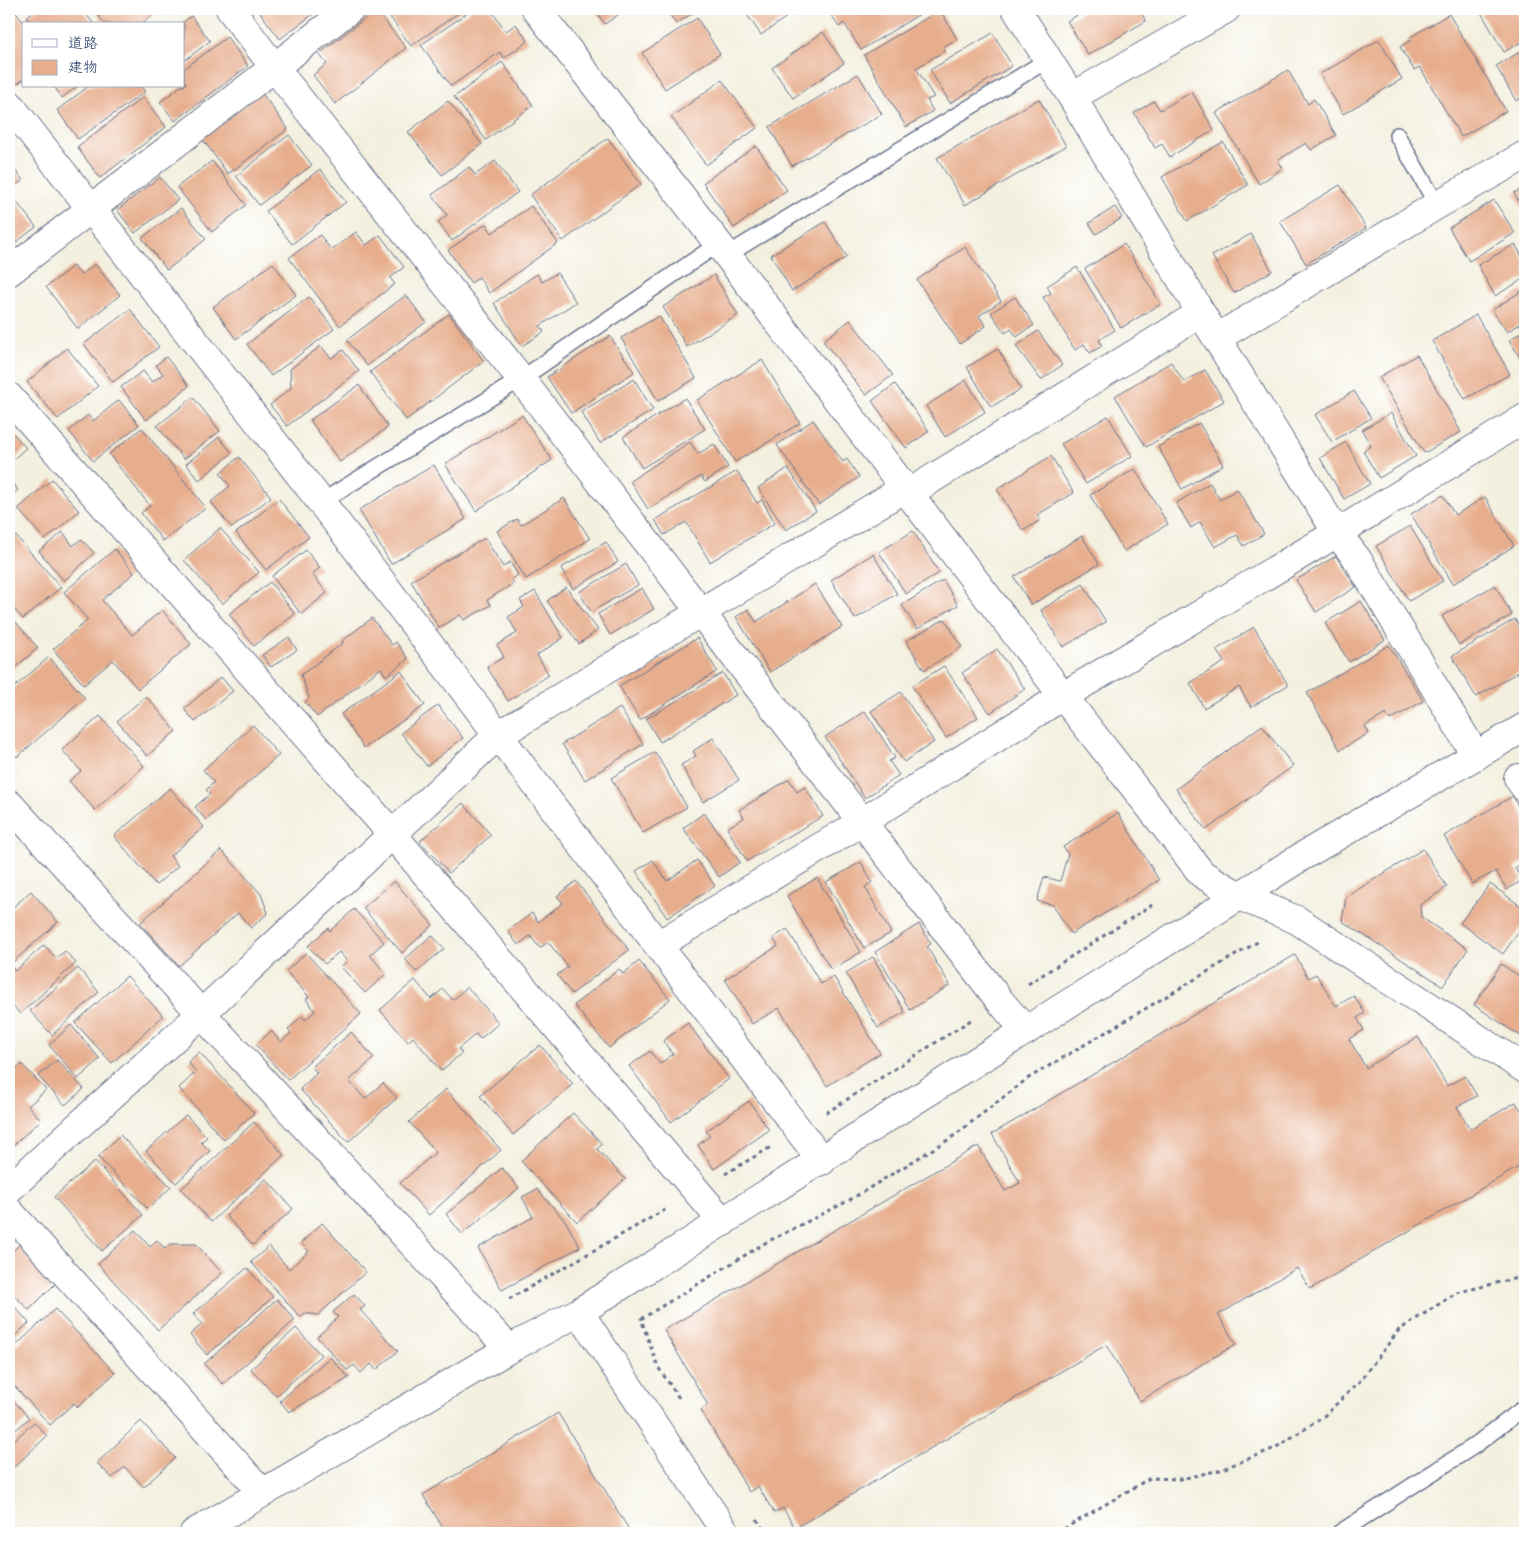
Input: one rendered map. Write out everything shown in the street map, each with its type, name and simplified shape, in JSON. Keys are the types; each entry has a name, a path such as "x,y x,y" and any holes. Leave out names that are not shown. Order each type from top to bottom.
{"street":[{"path":"230,9 521,379 1000,1001 1026,1031"},
{"path":"9,272 350,9"},
{"path":"536,9 907,490 1063,696 1202,874 1239,896 1297,920 1525,1069"},
{"path":"1016,9 1072,97 1201,313 1337,533 1358,560 1476,756"},
{"path":"1072,97 1226,9"},
{"path":"9,104 321,502 497,736 822,1161"},
{"path":"1217,338 1437,205 1525,155"},
{"path":"9,1188 201,1014 497,736 1201,313"},
{"path":"9,397 392,834 723,1222"},
{"path":"658,945 862,822 1063,696 1337,533 1525,418"},
{"path":"194,1533 509,1350 579,1312 822,1161 1239,896 1525,726"},
{"path":"9,804 509,1350"},
{"path":"9,1211 262,1492"},
{"path":"579,1312 726,1533"}],"lane":[{"path":"321,502 521,379 722,249 1049,60"},
{"path":"1397,135 1437,205"},
{"path":"1339,1533 1474,1446 1525,1407"}],"path":[{"path":"505,1301 799,1130 1152,905"},
{"path":"680,1400 658,1367 641,1319 766,1243 856,1196 951,1138 1027,1079 1198,977"},
{"path":"1056,1533 1150,1478 1181,1479 1220,1470 1275,1448 1322,1418 1352,1388 1399,1330 1456,1293 1525,1276"},
{"path":"755,1517 766,1533"}],"building":[{"path":"9,9 13,9 23,22 22,80 17,84 9,73 9,62 11,60 9,58"},
{"path":"37,9 82,9 92,22 30,22 26,17"},
{"path":"93,9 161,9 144,22 103,22"},
{"path":"259,9 320,9 280,39"},
{"path":"464,9 411,46 385,10"},
{"path":"473,9 490,9 506,31 516,24 528,41 504,58 500,52 451,86 421,45"},
{"path":"594,9 626,9 605,24"},
{"path":"666,9 699,9 676,24"},
{"path":"743,9 798,9 761,35"},
{"path":"834,9 928,9 861,50 844,23 839,27 829,12"},
{"path":"1088,9 1139,9 1146,21 1088,55 1067,21"},
{"path":"1479,9 1525,9 1525,40 1504,52"},
{"path":"376,10 406,48 335,104 313,75 327,64 319,54"},
{"path":"940,10 957,39 943,47 946,50 916,68 934,97 927,100 933,111 906,127 864,55"},
{"path":"1449,14 1506,111 1461,137 1420,67 1414,70 1400,47 1411,40 1409,38"},
{"path":"191,16 210,41 185,60 185,22"},
{"path":"697,18 720,54 665,89 642,53"},
{"path":"823,32 844,63 793,98 772,68"},
{"path":"993,33 1012,66 950,103 930,70"},
{"path":"227,37 248,66 175,121 160,102 178,88 185,88 185,68"},
{"path":"1379,40 1402,79 1343,114 1320,74"},
{"path":"1525,49 1525,95 1516,101 1496,66"},
{"path":"502,62 533,105 486,140 454,97"},
{"path":"1288,70 1308,104 1314,99 1336,135 1311,150 1306,143 1278,160 1283,168 1259,184 1216,113"},
{"path":"858,74 882,114 792,166 769,127"},
{"path":"722,80 757,128 706,165 671,117"},
{"path":"55,88 75,88 62,98"},
{"path":"86,88 142,88 145,92 78,139 57,110"},
{"path":"261,92 288,129 228,174 201,137"},
{"path":"1192,92 1214,130 1170,157 1162,144 1155,148 1134,113 1154,101 1160,110"},
{"path":"143,97 166,127 100,178 77,147"},
{"path":"1039,99 1066,146 965,205 937,158"},
{"path":"448,101 482,144 442,175 408,132"},
{"path":"289,135 312,165 259,205 236,176"},
{"path":"608,138 641,184 563,241 530,195"},
{"path":"1223,142 1248,185 1187,221 1162,177"},
{"path":"756,146 787,190 734,228 703,183"},
{"path":"212,161 246,205 212,232 177,187"},
{"path":"495,161 518,192 452,241 438,222 447,215 432,195 469,167 475,175"},
{"path":"9,163 23,180 9,191"},
{"path":"320,169 346,202 292,244 266,211"},
{"path":"160,177 178,200 135,233 117,210"},
{"path":"1340,185 1366,228 1306,264 1280,221"},
{"path":"1525,187 1525,213 1514,193"},
{"path":"1494,200 1515,233 1469,261 1449,228"},
{"path":"16,201 36,227 9,248 9,206"},
{"path":"531,206 558,243 489,293 479,277 471,283 448,250 486,224 492,233"},
{"path":"1115,207 1122,218 1096,234 1089,223"},
{"path":"181,208 206,239 167,270 142,238"},
{"path":"825,222 847,257 792,291 771,255"},
{"path":"356,232 366,245 380,235 404,267 390,278 395,284 340,326 289,258 320,235 331,250"},
{"path":"1251,234 1272,271 1234,293 1212,256"},
{"path":"1124,244 1161,304 1121,328 1085,269"},
{"path":"1515,244 1525,262 1525,278 1495,296 1478,265"},
{"path":"965,247 1001,301 979,316 986,326 960,344 917,280"},
{"path":"273,263 296,295 236,339 213,307"},
{"path":"95,264 120,295 78,329 46,287 73,266 81,275"},
{"path":"1077,267 1115,330 1099,340 1102,346 1090,353 1084,344 1075,350 1043,297 1051,293 1047,286"},
{"path":"557,273 576,302 540,326 544,332 522,346 494,303 537,274 542,282"},
{"path":"714,275 738,315 687,347 663,307"},
{"path":"1525,289 1525,321 1507,332 1492,310"},
{"path":"406,295 426,322 367,366 347,340"},
{"path":"309,297 334,329 271,376 247,344"},
{"path":"1015,297 1034,325 1017,337 1011,329 1005,333 991,313"},
{"path":"130,309 159,347 113,382 84,344"},
{"path":"449,314 484,361 406,420 370,372"},
{"path":"1476,315 1510,374 1465,399 1432,341"},
{"path":"659,316 696,378 658,401 621,338"},
{"path":"850,320 893,375 866,395 823,341"},
{"path":"1525,330 1525,366 1509,340"},
{"path":"1038,331 1062,365 1041,380 1016,346"},
{"path":"610,336 634,372 571,413 547,377"},
{"path":"321,346 331,358 343,350 359,371 287,426 270,405 291,388 290,369"},
{"path":"67,348 98,386 58,419 27,382"},
{"path":"998,349 1021,389 991,407 967,367"},
{"path":"1417,355 1461,432 1424,453 1379,377"},
{"path":"166,357 189,386 146,420 121,387 143,371 152,382 163,374 156,365"},
{"path":"762,360 800,423 735,462 697,400"},
{"path":"1171,362 1184,382 1205,370 1224,401 1146,447 1115,396"},
{"path":"634,379 653,410 600,443 581,412"},
{"path":"966,380 985,412 945,437 926,406"},
{"path":"895,384 929,431 906,448 872,401"},
{"path":"359,385 388,427 340,462 310,420"},
{"path":"1354,391 1371,418 1332,442 1315,415"},
{"path":"193,397 220,431 184,459 157,426"},
{"path":"685,398 705,429 642,468 623,437"},
{"path":"119,400 139,425 93,461 69,431 88,415 93,421"},
{"path":"1391,413 1416,456 1379,478 1363,451 1371,446 1362,430"},
{"path":"522,415 552,460 476,511 445,464"},
{"path":"1108,416 1132,456 1086,484 1061,444"},
{"path":"813,420 843,462 847,459 859,477 819,505 777,445"},
{"path":"1199,423 1223,465 1182,489 1158,447"},
{"path":"142,428 206,508 163,541 141,513 150,506 109,454"},
{"path":"14,434 26,448 9,463 9,438"},
{"path":"219,437 232,453 199,480 186,464"},
{"path":"690,442 698,454 714,444 728,467 705,482 701,476 648,509 630,481"},
{"path":"1346,442 1370,484 1344,499 1320,458"},
{"path":"1051,456 1074,493 1037,515 1040,520 1023,531 997,489"},
{"path":"239,457 271,497 232,528 211,502 230,486 220,473"},
{"path":"434,465 466,519 391,564 359,510"},
{"path":"788,468 816,511 786,530 758,488"},
{"path":"1135,469 1168,524 1124,551 1090,495"},
{"path":"737,471 757,503 762,500 775,523 710,562 686,522 664,535 655,520"},
{"path":"9,479 18,490 9,498"},
{"path":"52,479 79,511 45,540 18,509"},
{"path":"1210,483 1220,500 1237,489 1264,534 1244,546 1237,535 1215,547 1200,522 1191,528 1176,503"},
{"path":"1443,495 1455,515 1485,497 1514,546 1453,584 1411,514"},
{"path":"564,498 590,539 526,579 497,531 517,519 521,525"},
{"path":"279,499 309,537 266,570 236,533"},
{"path":"1410,526 1443,581 1409,601 1376,546"},
{"path":"220,528 259,572 222,604 184,560"},
{"path":"913,531 939,573 906,594 879,552"},
{"path":"63,532 73,546 81,539 94,553 64,581 39,551"},
{"path":"16,536 61,587 23,619 9,603 9,542"},
{"path":"1082,536 1099,564 1031,605 1014,577"},
{"path":"485,538 503,567 510,562 518,575 511,580 514,583 487,600 491,605 464,620 460,615 439,628 411,581"},
{"path":"606,542 618,562 573,589 561,568"},
{"path":"115,549 134,573 102,600 132,635 162,610 191,644 138,689 113,660 84,685 53,649 88,620 64,592"},
{"path":"306,550 320,568 312,574 327,593 301,614 272,576"},
{"path":"873,554 897,594 855,619 831,580"},
{"path":"1336,556 1356,587 1316,612 1296,580"},
{"path":"626,564 638,585 591,612 579,592"},
{"path":"943,580 958,605 917,629 902,605"},
{"path":"270,582 295,614 254,646 229,614"},
{"path":"815,584 842,627 770,672 736,617 748,609 756,622"},
{"path":"1083,584 1106,622 1063,647 1041,610"},
{"path":"1495,585 1512,615 1459,645 1442,616"},
{"path":"566,587 598,630 579,644 547,601"},
{"path":"642,588 654,609 610,635 598,614"},
{"path":"535,591 563,638 537,655 549,675 508,701 487,667 504,657 497,645 517,633 508,617 524,607 520,600"},
{"path":"1361,601 1385,640 1349,662 1325,623"},
{"path":"9,614 38,648 9,673"},
{"path":"372,618 392,645 396,642 408,659 386,676 381,668 317,717 305,702 309,698 301,675"},
{"path":"945,619 962,647 924,670 906,641"},
{"path":"1515,619 1525,637 1525,668 1476,697 1452,656"},
{"path":"1254,627 1288,685 1251,707 1239,687 1204,708 1190,683 1224,662 1216,650"},
{"path":"289,637 297,650 271,667 262,655"},
{"path":"697,638 717,671 640,720 619,686"},
{"path":"1389,645 1423,701 1390,720 1386,714 1365,726 1369,733 1340,750 1307,693"},
{"path":"997,649 1025,689 990,713 962,673"},
{"path":"49,657 85,698 17,757 9,747 9,692"},
{"path":"944,666 978,717 946,738 912,686"},
{"path":"401,671 425,705 364,748 341,714"},
{"path":"723,673 736,695 660,742 646,719"},
{"path":"221,677 233,691 195,722 184,709"},
{"path":"901,692 934,742 904,762 871,711"},
{"path":"146,696 176,731 147,756 117,721"},
{"path":"438,705 463,738 427,766 401,733"},
{"path":"620,708 643,744 585,780 562,744"},
{"path":"865,711 895,758 889,761 899,775 865,798 825,737"},
{"path":"100,716 144,766 95,810 69,781 81,771 62,750"},
{"path":"253,725 279,755 206,820 195,807 210,794 206,790 214,782 203,770"},
{"path":"1262,725 1293,766 1206,830 1176,789"},
{"path":"713,738 739,780 703,802 681,765 696,756 693,751"},
{"path":"655,752 687,807 643,833 611,778"},
{"path":"789,779 797,792 805,787 823,816 747,861 727,828 744,818 739,810"},
{"path":"170,788 204,827 170,856 178,866 156,885 114,836"},
{"path":"1513,796 1525,818 1525,861 1515,868 1522,880 1507,890 1496,871 1472,884 1444,836"},
{"path":"463,803 491,835 449,873 420,841"},
{"path":"704,813 740,862 719,877 683,828"},
{"path":"1118,813 1159,880 1071,934 1053,905 1037,901 1044,877 1060,881 1068,854 1063,847"},
{"path":"1423,849 1447,887 1420,905 1421,917 1468,949 1443,986 1342,921 1346,897"},
{"path":"221,850 261,894 268,913 251,928 238,913 179,966 140,923"},
{"path":"653,860 667,881 697,860 715,886 667,918 636,871"},
{"path":"861,862 872,882 865,887 891,933 864,948 826,882"},
{"path":"817,878 861,952 831,970 787,896"},
{"path":"394,881 433,925 402,953 363,908"},
{"path":"576,881 629,950 572,994 557,975 568,967 548,942 540,948 530,936 518,945 508,931 532,913 538,922 563,903 557,896"},
{"path":"1490,884 1525,909 1525,922 1503,954 1460,923"},
{"path":"31,891 58,922 13,962 9,956 9,911"},
{"path":"354,909 384,942 370,955 386,974 365,993 341,967 347,961 339,952 325,964 308,946 328,928 330,931"},
{"path":"919,924 931,944 927,947 950,985 910,1010 875,952"},
{"path":"787,929 821,984 834,977 880,1053 827,1086 779,1008 752,1024 725,979 778,946 773,938"},
{"path":"432,935 444,949 416,972 405,959"},
{"path":"44,945 56,958 65,951 76,963 20,1014 9,1001 9,963 15,971"},
{"path":"306,953 361,1014 288,1080 256,1045 271,1031 281,1042 291,1033 288,1030 302,1016 305,1020 315,1011 306,999 309,997 286,971"},
{"path":"1295,955 1308,978 1316,974 1336,1006 1354,996 1365,1013 1357,1018 1364,1030 1349,1039 1366,1068 1418,1037 1447,1086 1465,1076 1477,1096 1457,1107 1470,1129 1516,1102 1525,1117 1525,1163 1310,1289 1297,1268 1218,1315 1236,1344 1140,1401 1106,1345 795,1528 783,1508 774,1513 758,1486 749,1492 701,1410 708,1405 664,1330 978,1146 1005,1191 1020,1183 992,1134"},
{"path":"873,957 905,1012 878,1028 846,973"},
{"path":"639,961 670,999 609,1048 574,1005 619,969 623,974"},
{"path":"1501,964 1525,980 1525,1039 1474,1005"},
{"path":"78,968 99,992 52,1035 30,1011"},
{"path":"127,976 163,1016 112,1063 75,1023"},
{"path":"415,980 431,999 443,989 453,1000 467,987 499,1023 480,1039 476,1034 458,1049 462,1053 441,1071 413,1037 408,1042 380,1010"},
{"path":"688,1023 729,1079 671,1122 629,1066 650,1051 660,1064 673,1054 663,1041"},
{"path":"71,1025 100,1059 78,1079 49,1045"},
{"path":"351,1032 374,1058 349,1081 365,1099 383,1083 397,1098 348,1142 300,1089 317,1073 312,1067"},
{"path":"540,1045 573,1084 513,1135 480,1096"},
{"path":"199,1052 254,1113 224,1140 179,1088 196,1072 188,1062"},
{"path":"57,1060 84,1089 65,1105 38,1076"},
{"path":"22,1064 46,1090 28,1106 41,1120 9,1149 9,1075"},
{"path":"446,1089 501,1150 429,1215 400,1183 436,1152 409,1122"},
{"path":"749,1101 769,1130 714,1169 698,1145 710,1136 706,1131"},
{"path":"573,1113 602,1144 597,1149 625,1179 577,1222 521,1161"},
{"path":"186,1115 207,1137 201,1142 210,1151 176,1183 146,1151"},
{"path":"254,1122 284,1155 211,1222 181,1189"},
{"path":"120,1135 171,1187 148,1209 98,1157"},
{"path":"95,1161 143,1215 102,1251 54,1197"},
{"path":"502,1168 519,1188 462,1234 446,1214"},
{"path":"266,1179 293,1209 253,1245 226,1216"},
{"path":"537,1189 566,1222 580,1247 502,1290 478,1248 533,1217 522,1197"},
{"path":"322,1223 366,1272 318,1315 305,1313 300,1317 251,1262 269,1246 289,1269 309,1251 301,1243"},
{"path":"135,1230 150,1247 157,1240 165,1249 170,1244 196,1244 222,1273 158,1330 98,1264"},
{"path":"21,1243 58,1281 29,1310 9,1290 9,1255"},
{"path":"247,1268 273,1297 207,1355 190,1335 202,1324 193,1314"},
{"path":"354,1294 365,1306 360,1310 398,1351 376,1370 371,1364 361,1373 354,1365 347,1370 317,1337 338,1317 333,1312"},
{"path":"277,1299 295,1320 223,1384 204,1364"},
{"path":"9,1300 29,1323 9,1341"},
{"path":"55,1309 115,1373 78,1407 74,1403 50,1425 9,1380 9,1352"},
{"path":"296,1328 321,1355 276,1396 251,1369"},
{"path":"330,1357 349,1378 289,1412 280,1401"},
{"path":"9,1395 29,1418 9,1436"},
{"path":"558,1413 631,1533 446,1533 423,1495"},
{"path":"141,1421 175,1458 144,1487 125,1467 112,1478 97,1463"},
{"path":"34,1422 47,1436 9,1472 9,1445"}]}
